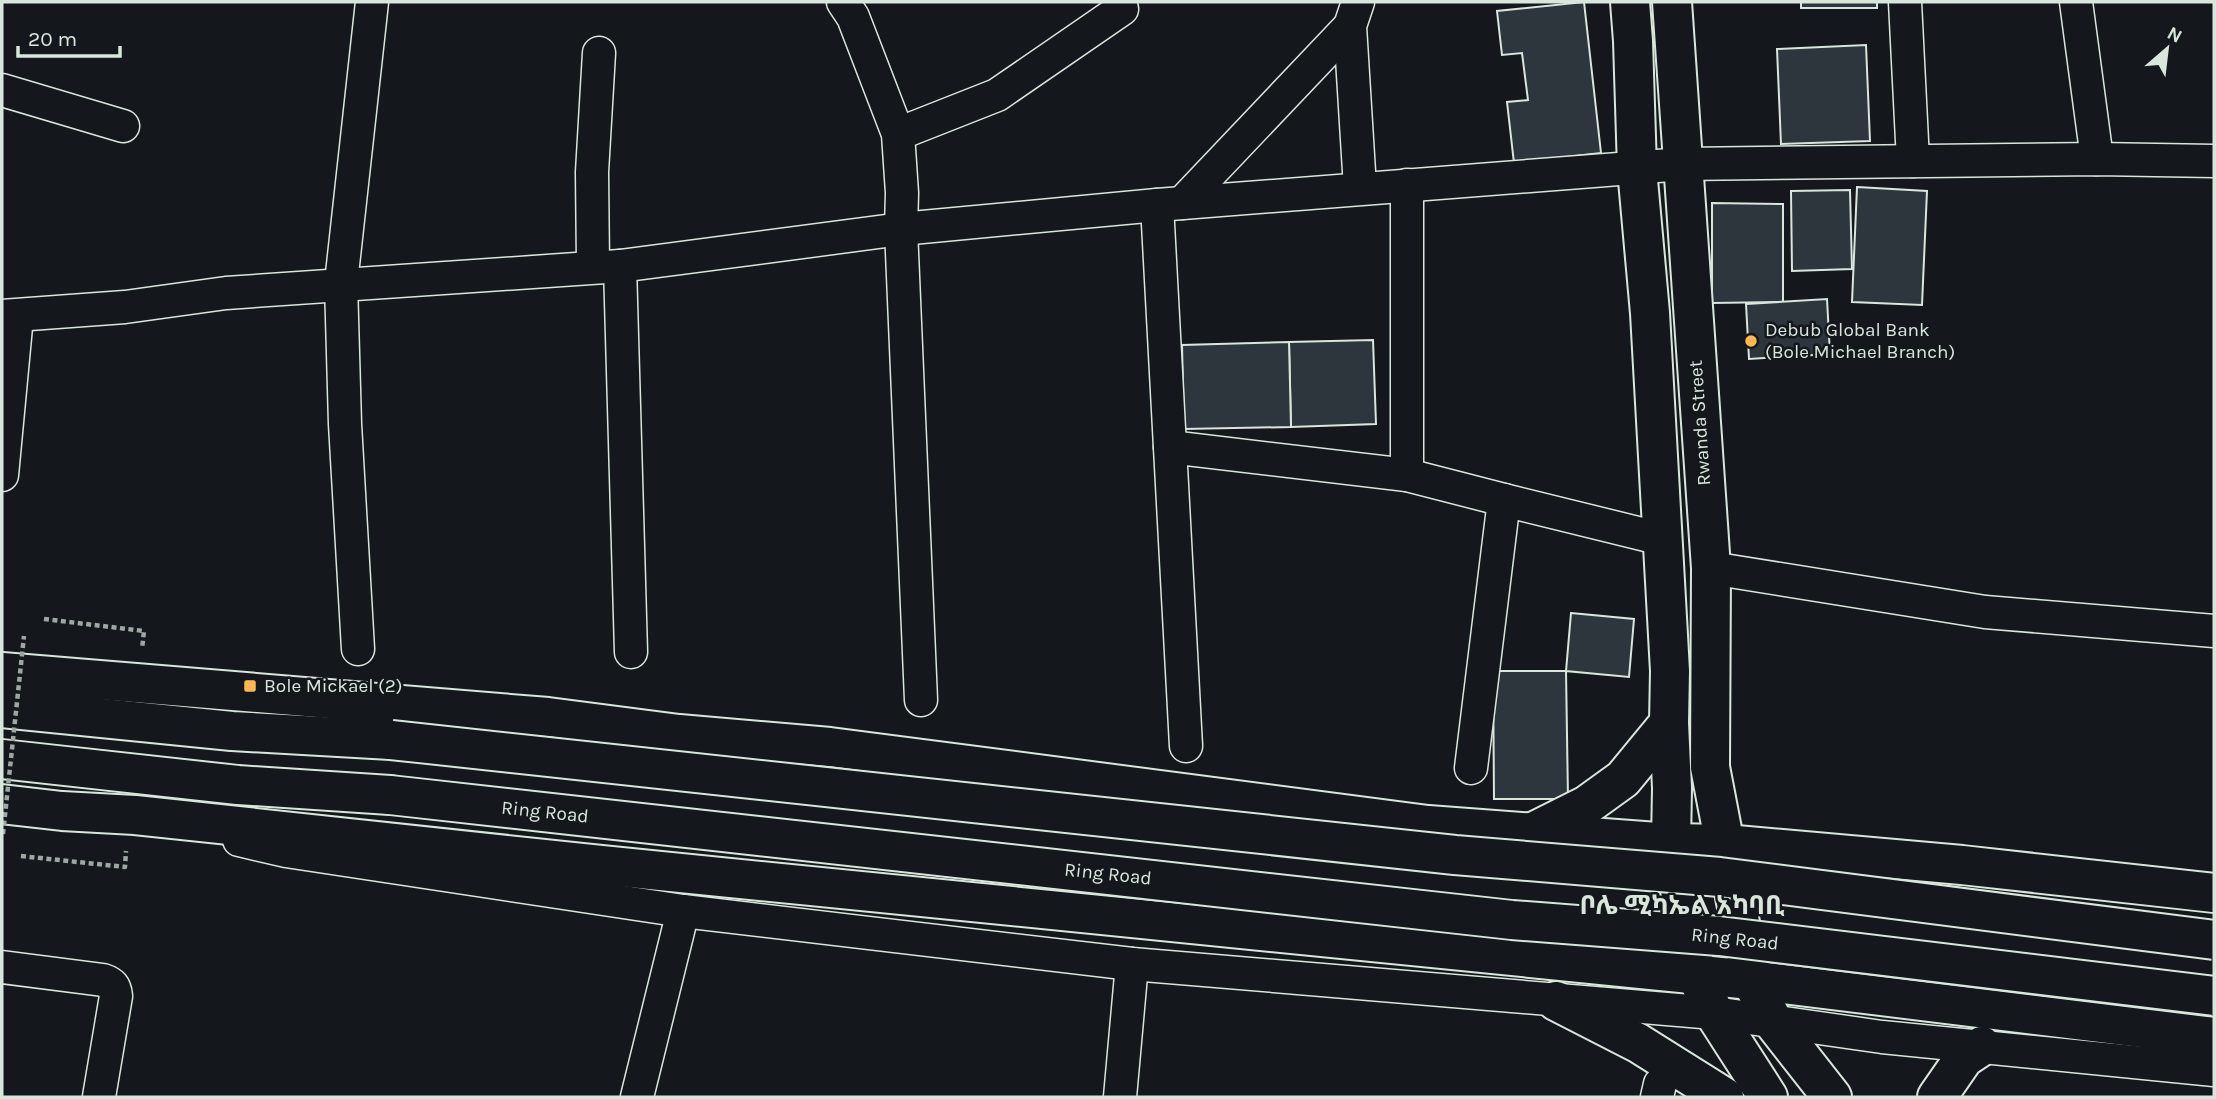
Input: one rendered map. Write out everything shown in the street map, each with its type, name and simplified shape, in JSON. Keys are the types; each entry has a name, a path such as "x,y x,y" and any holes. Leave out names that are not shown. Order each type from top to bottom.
{"main road":[{"path":"1630,2 1637,169 1650,313 1670,671 1671,843 1696,974 1714,1013 1768,1097"},
{"name":"Rwanda Street","path":"1672,2 1711,568 1710,767 1751,980 1774,1023 1832,1097"},
{"path":"2,672 548,717 679,734 830,747 1428,825 1671,843 1726,844 1962,865 2214,893"},
{"path":"2,708 232,731 391,740 1441,854 1720,877 2214,940"},
{"path":"1531,833 1587,805 1623,779 1669,723"},
{"name":"Ring Road","path":"2,759 238,785 390,795 1512,920 1719,936 2214,996"},
{"path":"2,819 62,811 131,832 614,867 1696,974 2214,1037"},
{"path":"1556,1001 1638,1043 1724,1097"},
{"path":"1937,1097 1964,1058 1982,1046"}],"street":[{"path":"358,649 346,450 341,284 372,2"},
{"path":"843,2 853,17 898,134 921,700"},
{"path":"1905,2 1913,161"},
{"path":"2076,2 2097,159"},
{"path":"898,134 997,94 1122,9"},
{"path":"1354,14 1360,188"},
{"path":"1186,746 1170,447 1170,204 1354,14"},
{"path":"599,53 592,172 606,266 631,652"},
{"path":"2,90 123,126"},
{"path":"2,475 7,312 125,307 226,293 606,266 901,229 1360,188 1683,164 2097,159 2214,161"},
{"path":"1407,185 1407,475"},
{"path":"1170,447 1407,475 1662,539"},
{"path":"1471,768 1504,500"},
{"path":"1711,568 1985,612 2214,631"},
{"path":"131,832 286,852 683,911 1132,964 1714,1013 1882,1037 2214,1070"},
{"path":"638,1097 683,911"},
{"path":"1119,1097 1132,964"},
{"path":"2,967 103,980 115,988 116,996 99,1097"}],"path":[{"path":"44,619 144,631 141,651"},
{"path":"2,819 24,636"},
{"path":"21,856 125,867 131,832"}],"building":[{"path":"1584,2 1601,153 1514,163 1507,102 1528,100 1522,53 1502,55 1497,11"},
{"path":"1801,2 1877,2 1877,8 1801,8"},
{"path":"1866,45 1870,141 1781,144 1777,49"},
{"path":"1857,187 1927,191 1922,305 1852,302"},
{"path":"1850,190 1852,269 1792,271 1791,191"},
{"path":"1712,203 1783,204 1783,302 1712,303"},
{"path":"1827,299 1830,354 1749,359 1746,304"},
{"path":"1373,340 1376,424 1291,427 1289,342"},
{"path":"1289,342 1291,427 1184,429 1182,345"},
{"path":"1571,613 1634,619 1629,677 1566,671"},
{"path":"1493,671 1566,671 1568,799 1494,799"}],"place":[{"name":"Debub Global Bank (Bole Michael Branch)","path":"1751,341"},
{"name":"Bole Mickael (2)","path":"250,686"}],"district":[{"name":"ቦሌ ሚካኤል አካባቢ","path":"1682,905"}]}
